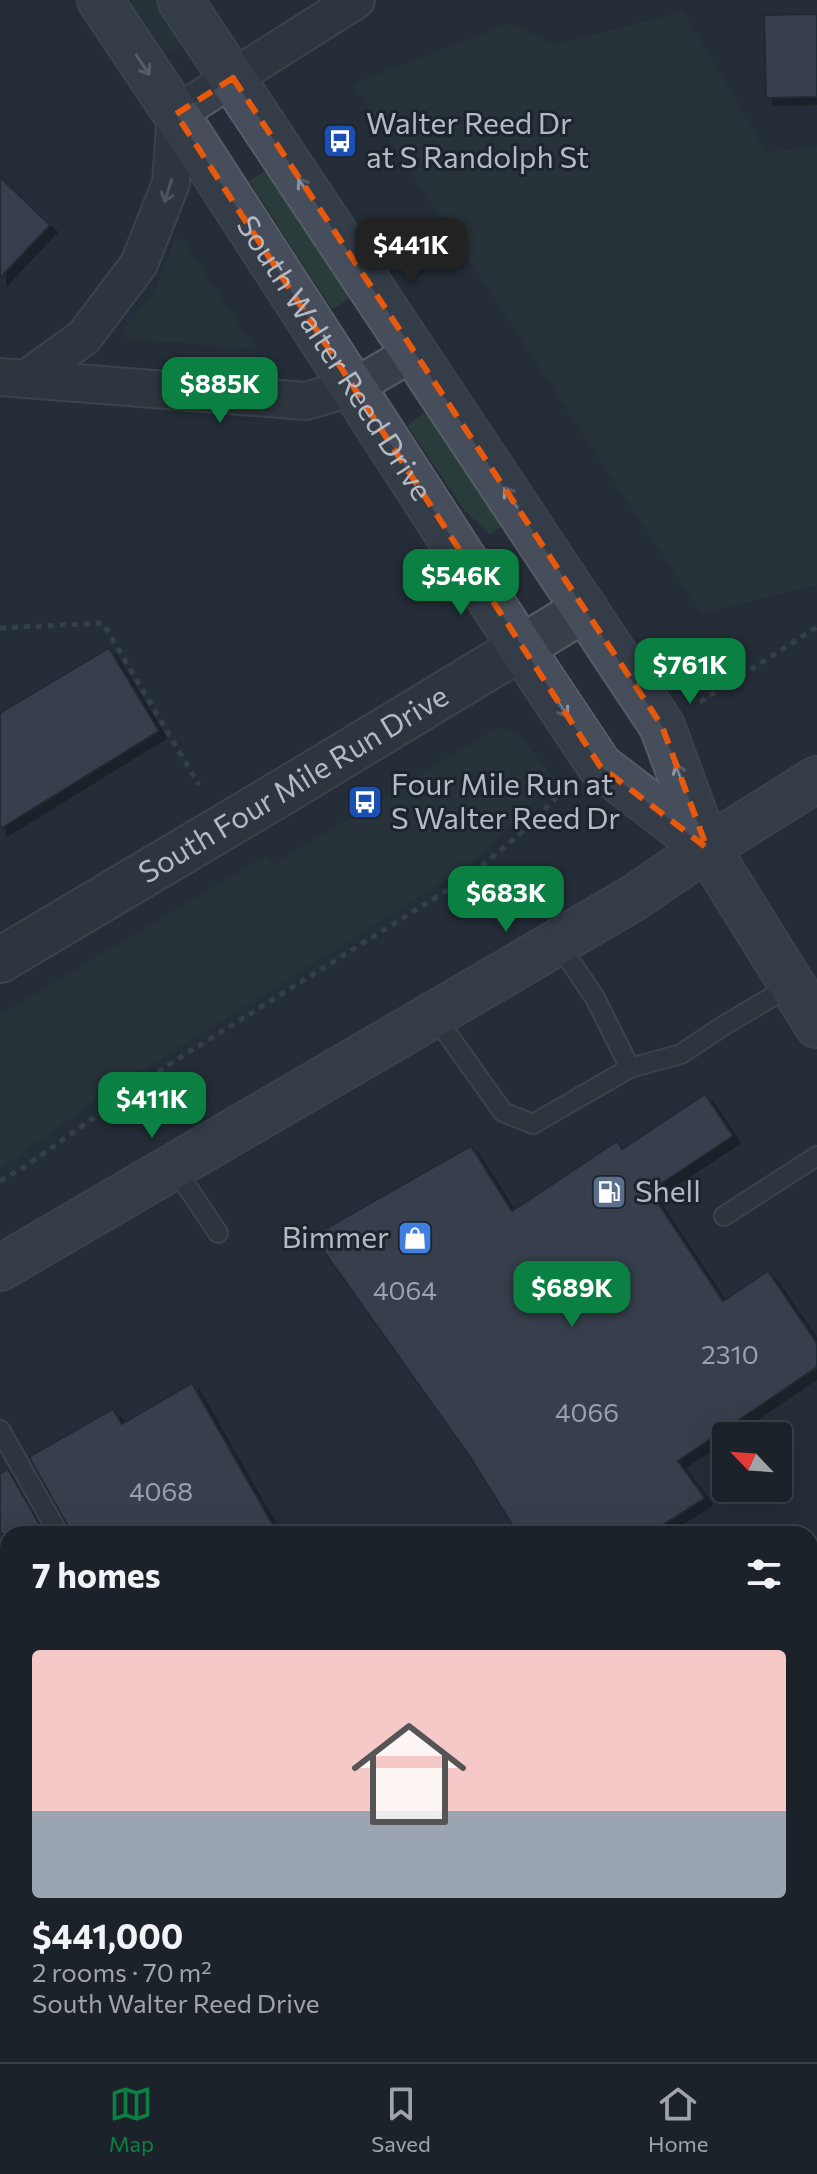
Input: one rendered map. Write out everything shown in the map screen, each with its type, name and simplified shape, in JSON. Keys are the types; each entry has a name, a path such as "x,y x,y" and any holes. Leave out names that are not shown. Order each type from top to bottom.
{"main road":[{"name":"South Walter Reed Drive","path":"100,0 600,766 707,848"},
{"name":"South Walter Reed Drive","path":"180,0 662,726 707,848 817,1025"},
{"path":"0,1268 632,899 817,779"}],"street":[{"path":"13,378 84,337 139,264 171,183 176,114 356,0"},
{"path":"13,378 306,401 354,387 414,352"},
{"name":"South Four Mile Run Drive","path":"0,960 585,609"}],"lane":[{"path":"558,943 595,998 630,1068"},
{"path":"434,1015 503,1112 533,1124 630,1068 681,1054 792,985"},
{"path":"724,1216 817,1156"},
{"path":"174,1167 218,1233"},
{"path":"0,1430 54,1526"}],"path":[{"path":"0,628 103,623 199,785"},
{"path":"715,693 817,627"},
{"path":"0,1181 173,1062 470,876 521,833 565,789"}],"highlighted area":[{"path":"233,78 662,726 707,848 600,766 176,114"}],"shaded area":[{"path":"130,0 153,0 182,43 166,54"},
{"path":"683,11 766,152 817,147 817,585 701,613 353,84 510,23 556,45"},
{"path":"268,170 351,298 332,309 249,181"},
{"path":"175,238 183,241 255,348 128,339 122,332 155,292"},
{"path":"426,411 503,525 490,535 464,510 407,425"},
{"path":"496,728 517,733 555,779 469,866 103,1095 0,1169 0,1015 267,855 273,865"}],"building":[{"path":"817,14 817,97 766,98 764,15"},
{"path":"0,177 50,225 0,278"},
{"path":"109,648 159,731 0,829 0,713"},
{"path":"705,1094 733,1136 650,1191 723,1301 768,1271 817,1343 817,1367 736,1422 712,1422 712,1438 678,1461 705,1498 661,1526 513,1526 468,1454 313,1236 471,1146 512,1211 617,1141 622,1149"},
{"path":"192,1383 273,1526 68,1526 29,1457 113,1409 122,1424"},
{"path":"8,1469 40,1526 0,1526 0,1474"}],"place":[{"name":"Walter Reed Dr at S Randolph St","path":"340,141"},
{"name":"Four Mile Run at S Walter Reed Dr","path":"365,802"},
{"name":"Shell","path":"609,1192"},
{"name":"Bimmer","path":"415,1238"}]}
